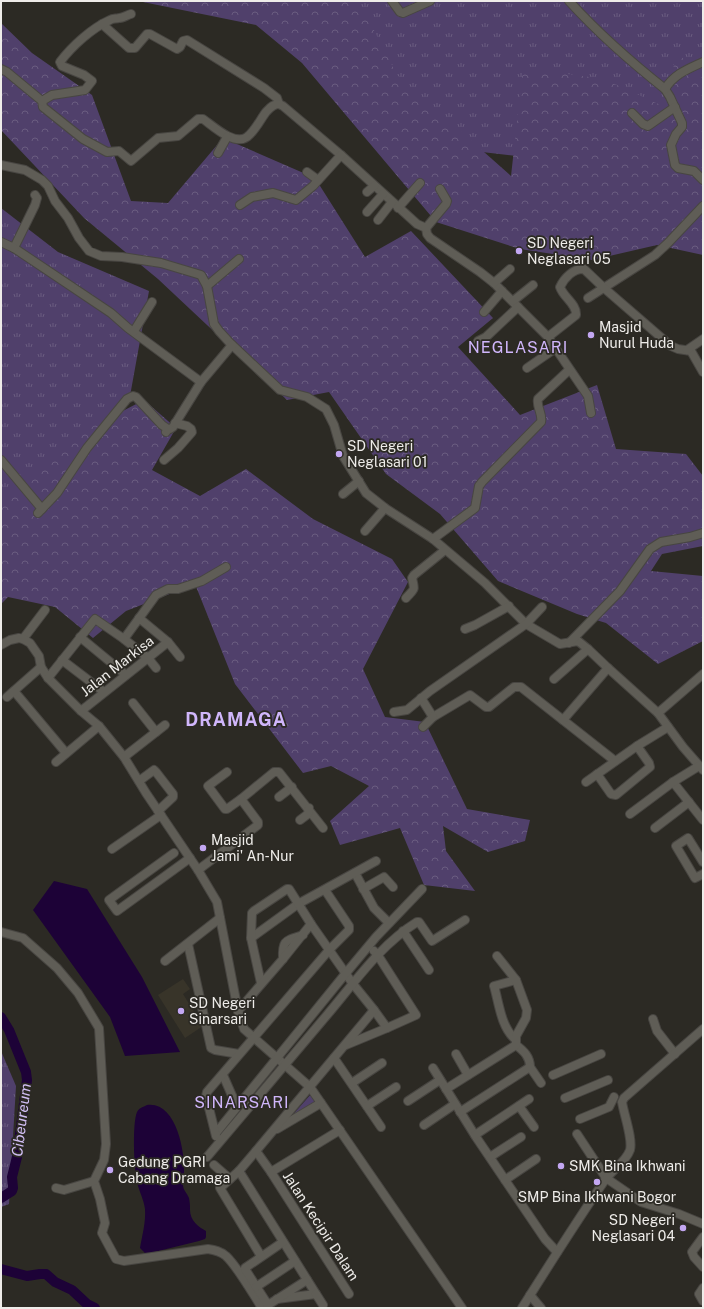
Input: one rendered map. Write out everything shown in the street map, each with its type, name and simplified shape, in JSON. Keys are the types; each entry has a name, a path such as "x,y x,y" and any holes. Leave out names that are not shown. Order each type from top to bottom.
{"street":[{"path":"392,1 400,12 403,13 430,1"},
{"path":"569,1 614,46 665,89 670,96 682,123 682,127 676,134 671,146 675,166 694,171 703,180"},
{"path":"42,101 52,95 85,90 92,81 84,75 62,66 60,62 86,35 102,24 111,19 131,14"},
{"path":"102,24 128,48 131,49 135,48 147,34 150,34 177,49 183,41 187,40 264,88 277,98 279,104 340,155 395,205 417,224 426,228"},
{"path":"665,89 668,84 679,74 703,62"},
{"path":"1,69 7,72 42,101 43,107 83,139 107,152 117,150 131,161 158,138 178,136 198,119 203,119 227,137 238,139 245,138 250,134 273,105 279,104"},
{"path":"632,113 648,129 675,107"},
{"path":"218,153 227,137"},
{"path":"240,205 252,197 273,193 296,200 306,193 340,155"},
{"path":"1,165 25,170 42,180 48,186 55,201 89,251 101,256 161,263 199,274 207,286 214,324 232,346 280,390 307,397 326,409 334,425 343,456 366,493 385,508 433,539 485,583 526,624 560,644 578,641 658,713 683,747 701,768 673,782 630,814"},
{"path":"307,172 318,180"},
{"path":"378,220 420,183"},
{"path":"367,192 374,186"},
{"path":"440,190 446,199 446,204 426,228 427,234 430,238 494,283 548,337 588,396 591,413"},
{"path":"367,212 383,194"},
{"path":"14,248 35,205 37,198 35,195"},
{"path":"588,298 655,255 703,206"},
{"path":"1,242 14,248 111,313 201,382"},
{"path":"207,286 239,259"},
{"path":"494,283 510,269"},
{"path":"548,337 576,315 575,308 560,289 561,285 568,276 580,269 584,269 671,346 692,352 703,372"},
{"path":"478,341 486,337 533,285"},
{"path":"484,312 502,291"},
{"path":"134,332 152,302"},
{"path":"687,350 703,339"},
{"path":"1,460 40,511 63,486 81,456 127,399 130,397 136,397 167,431 172,428 201,382 232,346"},
{"path":"527,368 556,348"},
{"path":"433,539 475,508 479,486 482,482 541,422 542,418 537,401 538,398 569,370"},
{"path":"164,460 178,448 192,432 190,428 175,423"},
{"path":"343,494 359,481"},
{"path":"365,531 385,508"},
{"path":"568,643 620,591 650,549 661,542 703,533"},
{"path":"406,598 414,589 415,586 412,578 414,575 445,550"},
{"path":"124,639 153,599 160,592 168,589 178,589 202,581 226,567"},
{"path":"465,629 509,606"},
{"path":"394,712 407,710 420,698 526,624 542,607"},
{"path":"23,639 45,610"},
{"path":"139,618 168,642 180,657"},
{"path":"48,678 93,620 96,619 148,658 156,668"},
{"path":"80,637 126,675"},
{"path":"1,645 15,639 23,639 30,643 36,651 40,659 41,667 48,678 81,711 99,726 124,757 198,870 217,902 238,1011 244,1029 286,1064 310,1087 462,1308"},
{"name":"Jalan Markisa","path":"81,711 168,642"},
{"path":"554,679 588,649"},
{"path":"62,660 104,692"},
{"path":"7,697 41,667"},
{"path":"563,720 608,668"},
{"path":"658,713 703,674"},
{"path":"423,727 434,716 470,695 486,707 489,707 516,686 524,689 615,760"},
{"path":"14,691 66,753"},
{"path":"420,698 434,716"},
{"path":"133,703 156,732"},
{"path":"124,757 165,725"},
{"path":"56,762 99,726"},
{"path":"586,782 615,760 668,727"},
{"path":"597,774 611,794 616,796 650,767 649,763 636,746"},
{"path":"112,850 160,813 173,797 173,794 154,770 139,781"},
{"path":"227,772 208,786 225,809 241,799 276,771 281,773 323,828"},
{"path":"673,782 702,820"},
{"path":"279,797 292,787"},
{"path":"198,870 258,825 258,822 241,799"},
{"path":"655,828 689,802"},
{"path":"300,820 308,814 308,808"},
{"path":"703,862 688,838 676,846 695,878 703,874"},
{"path":"174,853 109,900 117,911 190,858"},
{"path":"251,938 298,904 376,861"},
{"path":"355,873 374,908 389,923"},
{"path":"364,889 384,877 393,887"},
{"path":"261,983 251,938 252,914 254,911 287,888 353,984 387,1028"},
{"path":"216,1133 346,973 389,923 422,889"},
{"path":"218,1144 206,1094 330,949 350,928 325,890"},
{"path":"165,961 220,918"},
{"path":"207,1156 378,954 403,932 418,922 431,940 434,940 465,920"},
{"path":"238,1011 311,924"},
{"path":"1,932 23,938 57,968 78,993 99,1028 106,1144 104,1160 94,1181 100,1199 105,1223 102,1233 116,1259 124,1262 208,1249 214,1250 230,1260 262,1308"},
{"path":"403,932 429,970"},
{"path":"188,944 211,1048 239,1054"},
{"path":"345,1045 414,1017 416,1014 378,954 369,946"},
{"path":"446,1089 516,1042 528,1014 516,980 497,956"},
{"path":"516,980 494,986 505,1023 511,1036 530,1061 530,1067 541,1083"},
{"path":"262,1256 220,1190 220,1187 239,1171 374,1010"},
{"path":"653,1019 656,1031 675,1054"},
{"path":"522,1308 606,1178 626,1157 631,1144 622,1102 624,1098 703,1030"},
{"path":"456,1054 468,1075"},
{"path":"553,1075 601,1054"},
{"path":"334,1058 381,1127"},
{"path":"352,1083 382,1063"},
{"path":"460,1112 530,1067"},
{"path":"433,1068 505,1180 545,1238 557,1252"},
{"path":"222,1075 237,1107"},
{"path":"408,1101 440,1080"},
{"path":"565,1098 608,1080"},
{"path":"367,1106 396,1087"},
{"path":"580,1119 609,1107 614,1097"},
{"path":"475,1135 529,1099"},
{"path":"272,1132 322,1103"},
{"path":"424,1125 455,1104"},
{"path":"519,1106 534,1127"},
{"path":"271,1172 340,1130"},
{"path":"577,1134 606,1178 641,1202 679,1214 703,1224"},
{"path":"490,1157 521,1137"},
{"name":"Jalan Kecipir Dalam","path":"256,1151 349,1294"},
{"path":"505,1180 536,1159"},
{"path":"214,1165 230,1179"},
{"path":"239,1171 323,1305"},
{"path":"56,1188 64,1190 94,1181"},
{"path":"703,1236 692,1252 694,1257 703,1266"},
{"path":"283,1242 245,1268 256,1287 268,1305 307,1280"},
{"path":"256,1287 295,1261"},
{"path":"703,1288 699,1294 703,1302"},
{"path":"277,1299 316,1294"},
{"path":"530,1295 541,1308"}],"shaded area":[{"path":"54,881 87,889 142,977 180,1052 125,1056 110,1017 33,910"},
{"name":"SD Negeri Sinarsari","path":"183,979 190,989 183,994 203,1026 185,1038 158,995"},
{"path":"147,1105 157,1106 165,1111 172,1119 177,1129 183,1152 183,1187 189,1198 190,1214 195,1223 206,1231 206,1237 205,1239 199,1241 146,1254 140,1248 145,1209 136,1176 134,1157 134,1126 137,1112"}],"green space":[{"path":"138,1 359,1 397,75 511,176 523,68 604,79 667,108 676,52 703,77 703,255 657,245 592,260 520,249 436,222 302,63 256,25"},
{"path":"331,1 703,1 703,145 561,161 396,142"},
{"path":"1,23 32,53 92,95 131,201 168,203 223,138 315,178 365,257 411,231 493,318 458,347 520,415 597,385 616,449 686,454 703,476 703,546 662,554 651,571 703,576 703,641 658,664 606,623 577,614 498,581 440,514 386,474 329,392 287,400 158,279 84,218 1,130"},
{"path":"1,208 58,252 149,291 130,396 97,462 1,515"},
{"path":"144,400 176,428 152,470 200,496 246,469 313,519 392,559 408,582 363,669 385,717 425,722 467,809 530,820 525,841 488,852 443,826 446,851 475,891 424,885 400,828 340,845 330,821 369,786 331,766 303,773 235,684 195,584 126,611 93,638 55,607 8,597 1,604 1,501 82,432"},
{"path":"1,1051 16,1086 9,1204 1,1207"},
{"path":"312,1093 320,1103 289,1119"}],"waterway":[{"name":"Cibeureum","path":"1,1017 9,1030 26,1072 27,1080 17,1157 12,1177 13,1188 12,1191 1,1198"},
{"name":"Cibeureum","path":"1,1269 27,1276 46,1274 55,1282 72,1290 87,1304 95,1308"}],"place":[{"name":"SD Negeri Neglasari 05","path":"519,251"},
{"name":"Masjid Nurul Huda","path":"591,335"},
{"name":"SD Negeri Neglasari 01","path":"339,454"},
{"name":"Masjid Jami' An-Nur","path":"203,848"},
{"name":"SD Negeri Sinarsari","path":"181,1011"},
{"name":"SMK Bina Ikhwani","path":"561,1166"},
{"name":"Gedung PGRI Cabang Dramaga","path":"110,1170"},
{"name":"SMP Bina Ikhwani Bogor","path":"597,1182"},
{"name":"SD Negeri Neglasari 04","path":"683,1228"}],"district":[{"name":"NEGLASARI","path":"518,347"},
{"name":"DRAMAGA","path":"236,719"},
{"name":"SINARSARI","path":"242,1102"}]}
